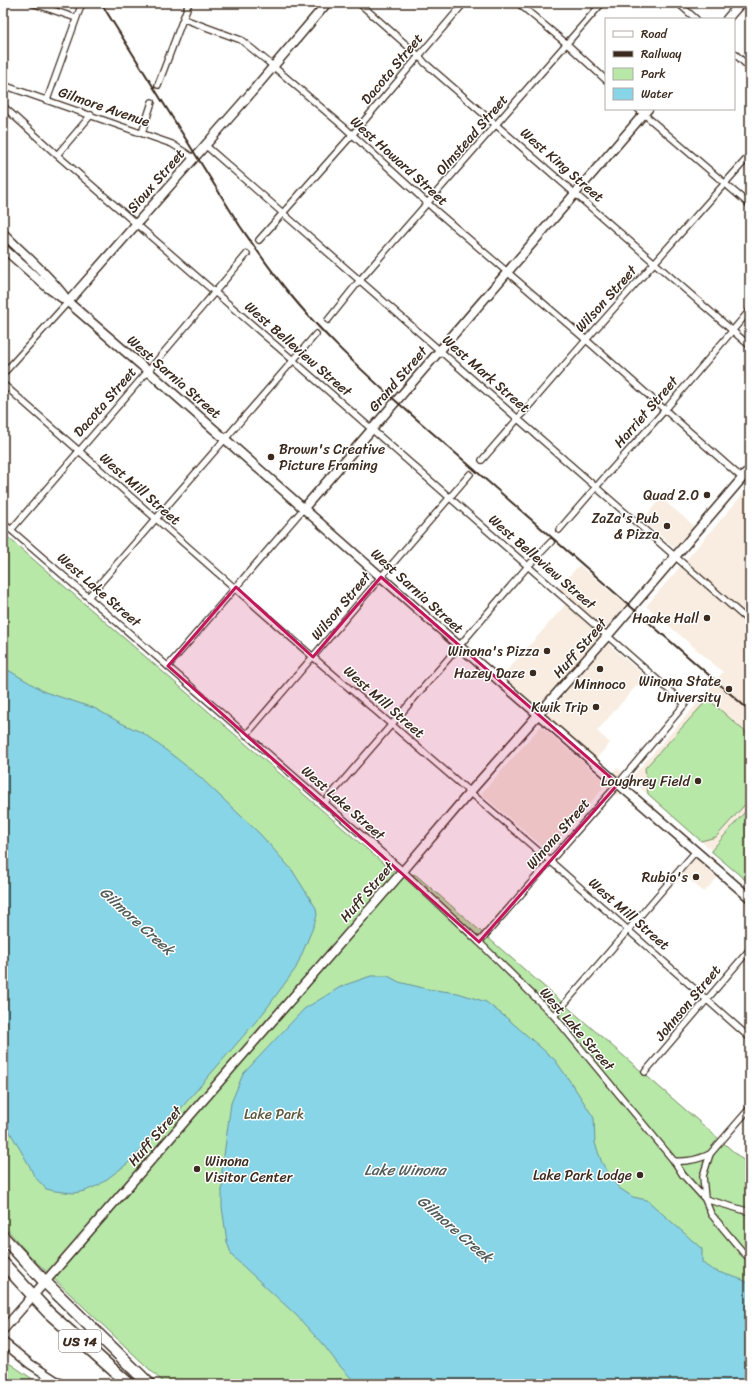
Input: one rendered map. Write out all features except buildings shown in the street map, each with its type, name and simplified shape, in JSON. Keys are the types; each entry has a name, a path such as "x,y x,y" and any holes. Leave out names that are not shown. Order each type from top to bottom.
{"highway":[{"name":"US 14","path":"3,1237 45,1282 149,1384"},
{"name":"US 14","path":"3,1263 33,1296 74,1336 129,1384"}],"street":[{"path":"32,3 76,18"},
{"path":"47,100 82,3"},
{"path":"158,85 189,3"},
{"name":"Sioux Street","path":"3,374 137,224 327,3"},
{"name":"West King Street","path":"359,3 425,63 498,124 750,346"},
{"name":"Dacota Street","path":"259,240 352,135 464,3"},
{"path":"518,3 605,79"},
{"name":"Olmstead Street","path":"328,320 360,280 498,124 602,3"},
{"path":"678,3 695,18"},
{"path":"728,18 741,3"},
{"name":"West Howard Street","path":"184,19 241,40 352,135 428,204 586,340 742,478"},
{"path":"735,54 750,68"},
{"name":"Gilmore Avenue","path":"3,85 172,144 193,158"},
{"path":"142,133 152,102"},
{"name":"West Belleview Street","path":"3,106 57,155 450,499 608,635 685,704"},
{"path":"643,111 724,184 750,205"},
{"name":"Grand Street","path":"168,666 440,351 643,111"},
{"path":"57,155 91,115"},
{"name":"West Mark Street","path":"205,145 750,622"},
{"name":"Wilson Street","path":"482,460 750,154"},
{"name":"West Sarnia Street","path":"3,233 18,250 53,283 68,302"},
{"name":"West Sarnia Street","path":"3,248 48,288 68,302 148,371 538,715 750,898"},
{"name":"Dacota Street","path":"11,530 247,254"},
{"name":"Harriet Street","path":"559,530 665,410 750,310"},
{"path":"89,596 316,334"},
{"name":"West Mill Street","path":"3,384 236,587 313,657 550,861 750,1038"},
{"name":"Huff Street","path":"3,1330 608,635 750,469"},
{"name":"Wilson Street","path":"246,735 470,474"},
{"name":"West Lake Street","path":"3,523 89,596 403,871 480,942 554,1016 674,1161 683,1175 705,1199"},
{"path":"324,803 528,566 551,542"},
{"name":"Winona Street","path":"480,942 618,784 685,704"},
{"path":"554,1016 696,851"},
{"name":"Johnson Street","path":"645,1072 750,949"},
{"path":"750,1108 710,1154 703,1176 705,1199 711,1214 750,1259"},
{"path":"674,1161 687,1162 700,1159 710,1154"},
{"path":"705,1199 750,1212"},
{"path":"3,1342 30,1364 61,1384"}],"highlighted area":[{"path":"381,577 618,784 479,942 168,666 236,587 313,657"}],"shaded area":[{"name":"Winona State University","path":"750,486 750,884 631,780 617,796 605,786 548,851 481,794 541,726 605,781 617,768 630,779 694,707 723,672 646,606"},
{"path":"661,498 694,526 675,548 642,520"},
{"path":"579,565 626,605 606,629 558,589"},
{"path":"566,604 601,636 538,707 502,676"},
{"path":"608,644 645,676 597,731 610,743 595,760 545,716"},
{"path":"694,857 717,878 704,892 681,873"}],"green space":[{"name":"Lake Park","path":"3,533 391,870 416,875 750,1166 750,1384 165,1384 31,1257 3,1225"},
{"name":"Loughrey Field","path":"708,699 750,736 750,799 716,837 701,841 648,794 645,768"},
{"path":"750,806 750,884 711,851"},
{"path":"3,1359 40,1384 3,1384"}],"water":[{"name":"Gilmore Creek","path":"3,667 45,692 94,708 143,733 175,757 200,777 260,834 292,870 316,908 317,915 296,968 264,1012 164,1128 127,1164 99,1185 85,1191 74,1193 46,1189 34,1176 3,1120"},
{"name":"Lake Winona","path":"371,976 388,976 399,982 427,989 458,993 486,1002 555,1060 594,1118 595,1143 602,1163 619,1188 633,1197 647,1200 702,1249 702,1262 712,1270 738,1278 750,1284 750,1384 359,1384 354,1381 338,1364 296,1315 232,1256 227,1242 222,1207 222,1170 231,1103 243,1074 304,1009 342,986"}],"railway":[{"path":"101,3 240,226 289,293 312,320 389,395 750,711"}],"place":[{"name":"Brown's Creative Picture Framing","path":"271,457"},
{"name":"Quad 2.0","path":"707,495"},
{"name":"ZaZa's Pub & Pizza","path":"667,526"},
{"name":"Haake Hall","path":"707,618"},
{"name":"Winona's Pizza","path":"547,651"},
{"name":"Minnoco","path":"600,669"},
{"name":"Hazey Daze","path":"533,673"},
{"name":"Winona State University","path":"729,689"},
{"name":"Kwik Trip","path":"596,707"},
{"name":"Loughrey Field","path":"698,781"},
{"name":"Rubio's","path":"696,877"},
{"name":"Winona Visitor Center","path":"197,1169"},
{"name":"Lake Park Lodge","path":"640,1175"}]}
